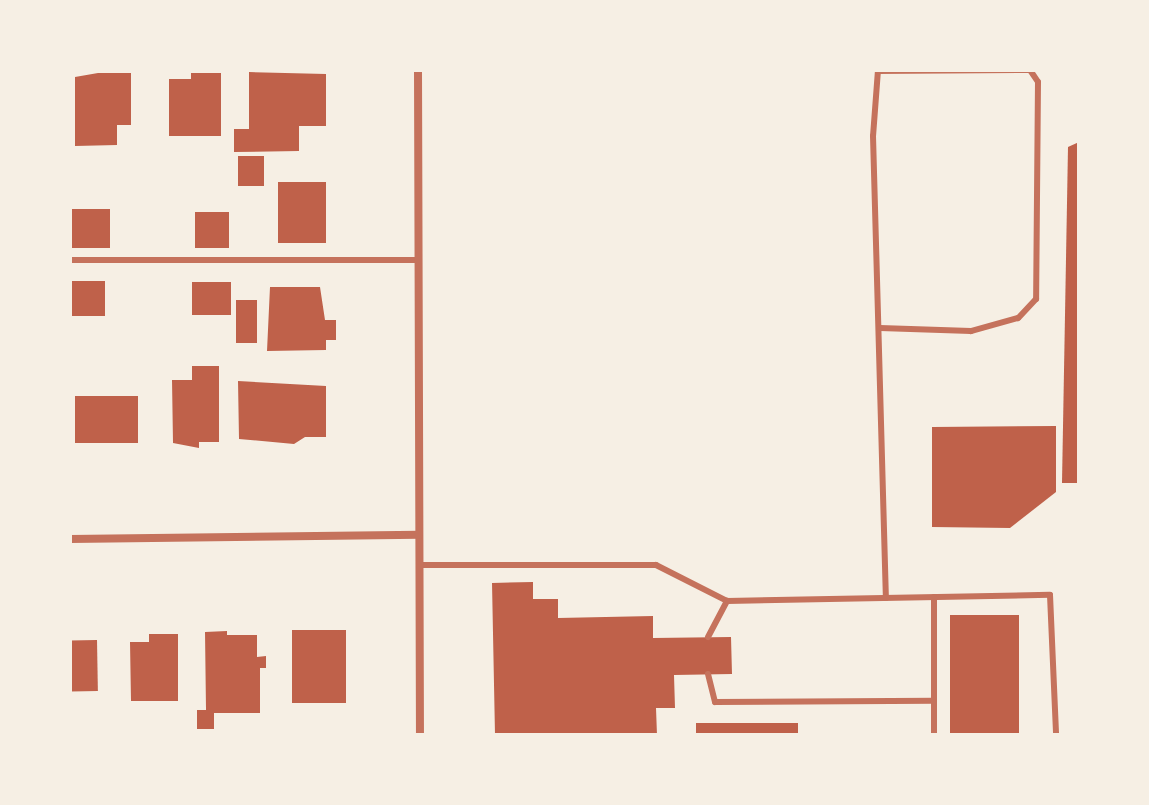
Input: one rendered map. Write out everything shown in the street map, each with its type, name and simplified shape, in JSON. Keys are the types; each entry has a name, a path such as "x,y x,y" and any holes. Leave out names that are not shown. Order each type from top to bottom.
{"street":[{"path":"418,70 420,735"},
{"path":"70,539 419,535"}],"lane":[{"path":"880,328 971,331 1018,318 1036,299 1038,82 1030,70 878,70 873,136 886,598"},
{"path":"70,260 418,260"},
{"path":"420,565 656,565 727,601 1050,595 1056,735"},
{"path":"934,597 934,735"},
{"path":"708,637 727,601"},
{"path":"708,674 715,702 934,701"}],"building":[{"path":"249,72 326,74 326,126 299,126 299,151 234,152 234,129 249,129"},
{"path":"131,73 131,125 117,125 117,145 75,146 75,77"},
{"path":"191,73 221,73 221,136 169,136 169,79 191,79"},
{"path":"1079,142 1079,483 1062,483 1068,147"},
{"path":"238,156 264,156 264,186 238,186"},
{"path":"278,182 326,182 326,243 278,243"},
{"path":"71,209 110,209 110,248 71,248"},
{"path":"195,212 229,212 229,248 195,248"},
{"path":"70,281 105,281 105,316 70,316"},
{"path":"192,282 231,282 231,315 192,315"},
{"path":"270,287 320,287 325,320 336,320 336,340 326,340 326,350 267,351"},
{"path":"236,300 257,300 257,343 236,343"},
{"path":"192,366 219,366 219,442 199,442 199,448 173,443 172,380 192,380"},
{"path":"238,381 326,386 326,437 305,437 294,444 239,439"},
{"path":"75,396 138,396 138,443 75,443"},
{"path":"1056,426 1056,492 1010,528 932,527 932,427"},
{"path":"533,582 533,599 558,599 558,618 653,616 653,638 731,637 732,674 674,675 675,708 656,708 657,735 495,735 492,583"},
{"path":"950,615 1019,615 1019,735 950,735"},
{"path":"292,630 346,630 346,703 292,703"},
{"path":"227,631 227,635 257,635 257,657 266,656 266,668 260,668 260,713 214,713 214,729 197,729 197,710 206,710 205,632"},
{"path":"149,634 178,634 178,701 131,701 130,642 149,642"},
{"path":"70,640 97,640 98,691 71,691"},
{"path":"696,723 798,723 798,735 696,735"}]}
